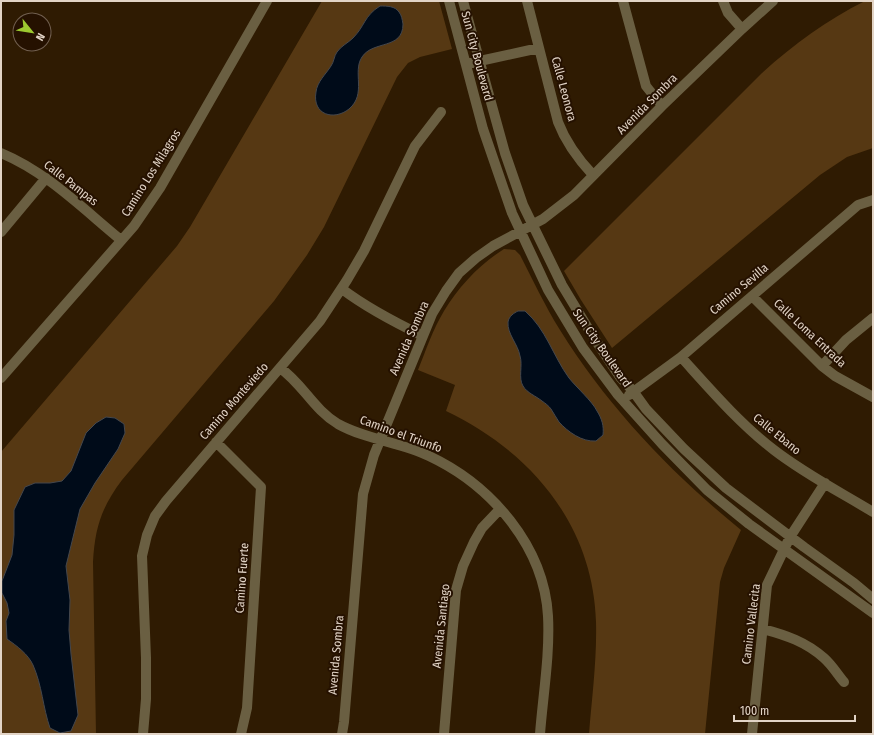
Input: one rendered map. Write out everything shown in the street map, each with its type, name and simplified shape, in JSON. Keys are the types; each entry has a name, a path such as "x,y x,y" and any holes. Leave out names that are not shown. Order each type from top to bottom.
{"street":[{"name":"Camino Los Milagros","path":"1,378 144,213 160,188 267,1"},
{"name":"Sun City Boulevard","path":"449,1 483,128 512,213 548,290 583,348 622,400 707,490 749,524 873,613"},
{"name":"Sun City Boulevard","path":"464,1 505,153 523,205 562,285 620,377 633,391 646,409 684,449 726,488 873,599"},
{"name":"Calle Leonora","path":"527,1 558,122 563,136 576,156 593,175"},
{"path":"623,1 646,86 662,106"},
{"path":"723,1 728,13 742,29"},
{"name":"Avenida Sombra","path":"342,734 363,494 374,455 432,314 459,273 493,246 543,219 570,198 662,106 773,1"},
{"path":"466,64 539,48"},
{"name":"Camino Monteviedo","path":"143,734 146,699 146,665 142,556 147,536 155,516 166,501 320,321 342,289 364,251 415,146 441,112"},
{"name":"Calle Pampas","path":"1,153 46,178 121,240"},
{"path":"1,232 46,178"},
{"name":"Camino Sevilla","path":"622,400 680,357 858,205 873,200"},
{"path":"342,289 357,301 389,320 422,336"},
{"name":"Calle Loma Entrada","path":"752,296 822,366 835,376 873,397"},
{"path":"822,366 846,340 873,318"},
{"name":"Calle Ebano","path":"680,357 747,427 773,449 795,465 873,512"},
{"name":"Camino el Triunfo","path":"280,368 289,374 306,395 328,418 352,430 409,448 446,465 480,489 510,520 521,536 534,560 542,586 548,615 548,644 540,734"},
{"name":"Camino Fuerte","path":"216,442 261,487 247,708 241,734"},
{"name":"Camino Vallecita","path":"752,734 767,584 790,537 826,483"},
{"name":"Avenida Santiago","path":"444,734 456,590 463,566 474,542 482,528 500,509"},
{"path":"762,629 785,635 813,649 825,659 844,682"}],"shaded area":[{"path":"322,1 439,1 452,49 420,57 408,63 397,77 324,227 307,255 274,301 122,480 104,509 95,539 93,562 96,734 1,734 1,452 177,246 190,227"},
{"path":"865,1 873,1 873,148 847,157 820,175 612,348 564,271 762,73 811,33 837,16"},
{"path":"504,249 515,250 520,255 560,330 599,386 620,412 642,438 690,486 741,530 724,568 720,582 705,734 589,734 595,664 596,622 592,586 583,553 569,523 551,495 530,470 504,447 476,428 446,411 455,385 418,370 436,325 456,293 478,269"}],"water":[{"path":"380,6 393,7 399,12 403,24 402,32 398,38 373,48 362,57 358,69 357,97 349,109 337,115 325,114 317,106 316,92 318,85 332,64 339,50 353,38 368,17"},
{"path":"518,311 525,311 532,318 544,334 563,370 595,407 599,414 603,429 603,435 596,441 586,440 571,433 559,422 548,406 540,399 529,393 523,386 519,352 508,326 509,318"},
{"path":"106,417 115,418 124,424 125,433 118,449 95,483 80,509 66,566 70,600 69,630 78,715 71,731 60,733 50,728 38,680 31,661 22,650 7,639 6,621 9,613 7,603 2,593 2,581 12,555 14,510 25,487 35,483 62,481 71,471 86,433 96,423"}]}
